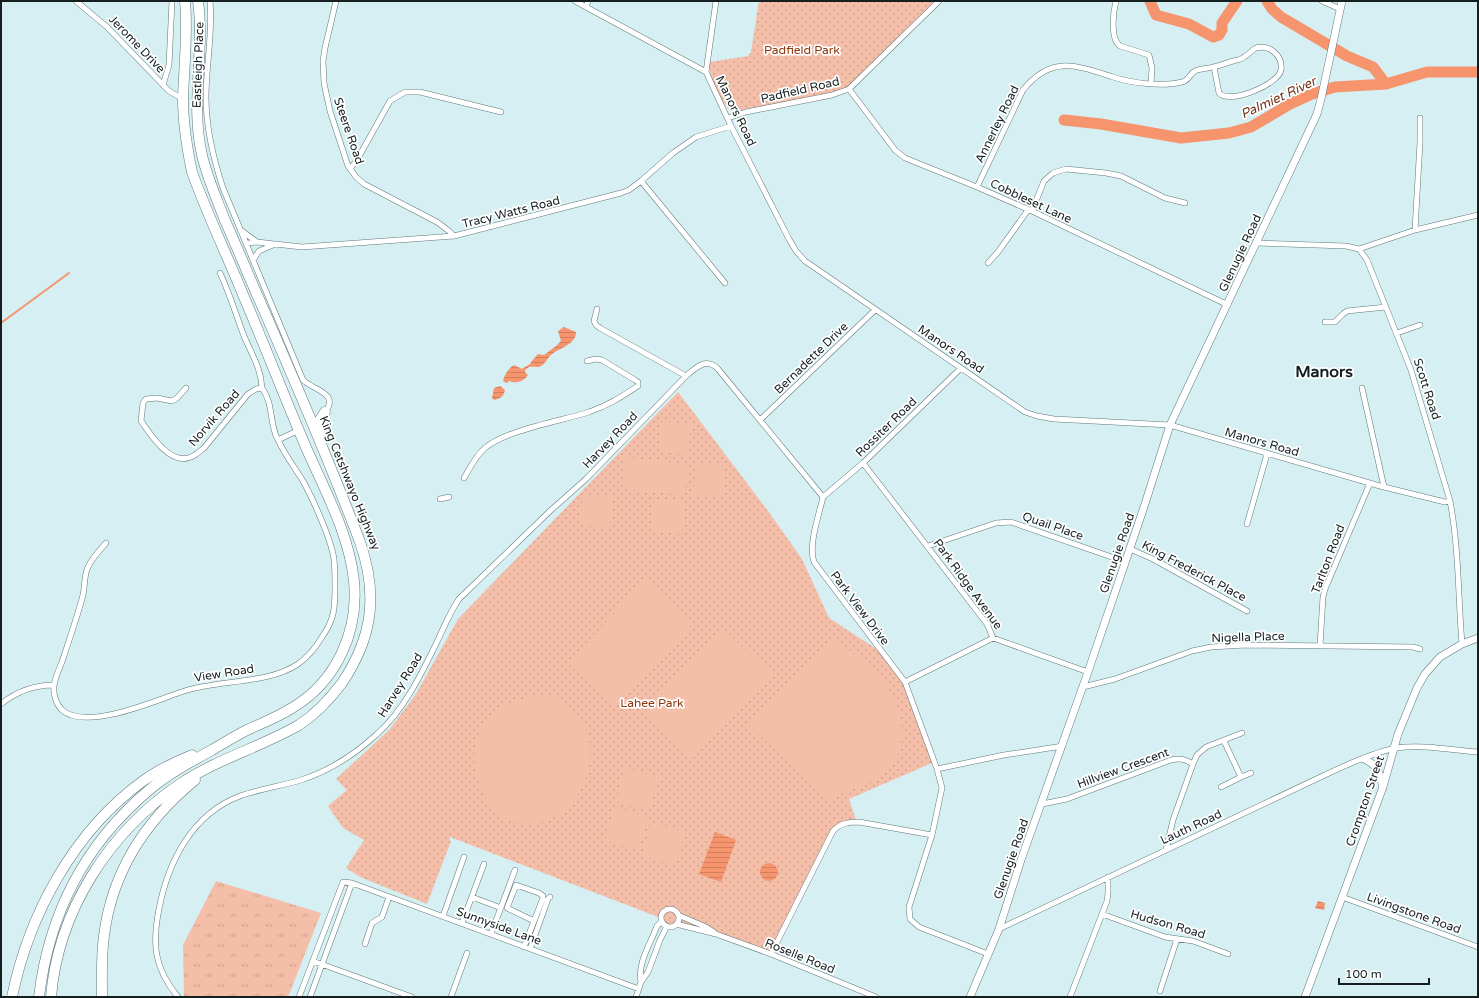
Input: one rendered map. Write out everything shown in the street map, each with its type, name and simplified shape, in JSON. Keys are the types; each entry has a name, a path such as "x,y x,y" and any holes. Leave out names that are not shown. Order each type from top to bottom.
{"highway":[{"name":"King Cetshwayo Highway","path":"39,997 43,969 58,915 80,871 104,837 135,803 163,779 246,730 292,708 315,692 333,670 340,657 350,632 353,618 355,592 347,542 192,172 184,131 183,99 186,47 185,1"},
{"name":"King Cetshwayo Highway","path":"51,997 52,983 58,955 68,922 76,904 100,863 129,826 180,783 201,770 299,725 320,709 348,674 364,643 368,622 370,602 369,577 366,559 353,523 214,192 202,156 196,109 200,28 198,1"},
{"path":"305,408 315,413 325,412"},
{"path":"321,446 318,426 325,412"},
{"path":"12,997 24,952 48,897 70,859 112,807 144,780 171,765 246,730"},
{"path":"102,997 104,936 109,908 118,881 131,854 146,830 169,803 222,760"}],"street":[{"name":"Jerome Drive","path":"76,1 107,26 169,91 183,99"},
{"path":"163,85 168,73 169,65 172,1"},
{"name":"Eastleigh Place","path":"210,1 206,96 208,129 213,155 223,188 247,243"},
{"name":"Steere Road","path":"336,1 325,48 323,73 325,92 330,111 350,169 364,184 436,222 454,236"},
{"name":"Manors Road","path":"575,1 706,72 731,126 789,239 804,261 1025,412 1054,419 1170,425 1384,487 1445,502 1450,501"},
{"path":"586,7 588,1"},
{"path":"706,72 716,1"},
{"name":"Padfield Road","path":"728,118 746,112 832,95 849,88 939,1"},
{"path":"1116,1 1113,16 1117,43 1122,47 1149,55 1152,68 1151,83"},
{"path":"1322,1 1340,9"},
{"name":"Glenugie Road","path":"970,997 999,929 1063,746 1126,562 1170,425 1257,244 1311,127 1321,99 1342,1"},
{"path":"1258,48 1268,49 1274,52 1279,57 1281,64 1280,73 1272,81 1252,92 1237,97 1225,97 1219,93 1214,67 1242,59 1258,48"},
{"name":"Annerley Road","path":"977,187 1023,90 1032,80 1044,71 1055,67 1078,67 1114,77 1151,83 1180,83 1186,81 1195,71 1214,67"},
{"name":"Cobbleset Lane","path":"849,88 900,155 1030,211 1228,305"},
{"path":"350,169 357,160 390,101 405,92 411,91 501,112"},
{"path":"1415,230 1420,118"},
{"name":"Tracy Watts Road","path":"247,243 257,242 302,247 454,236 611,197 629,190 673,153 696,137 731,126"},
{"path":"988,263 1030,211 1044,181 1053,173 1066,169 1114,174 1130,180 1165,198 1185,203"},
{"path":"641,181 725,283"},
{"path":"1257,244 1346,246 1359,250 1415,230 1478,215"},
{"path":"242,231 257,242"},
{"path":"247,243 303,380 308,385 327,394 329,405 325,412"},
{"path":"253,260 261,249 274,244"},
{"name":"Scott Road","path":"1359,250 1367,260 1412,370 1450,501 1458,572 1462,644"},
{"path":"220,273 230,293 245,338 262,376 262,388 270,404 273,425 278,440 299,430"},
{"path":"1325,322 1335,322 1347,311 1386,307"},
{"path":"597,309 594,321 596,325 686,376 701,365 709,363 713,364 824,498"},
{"name":"Bernadette Drive","path":"760,420 875,310"},
{"path":"1396,333 1420,325"},
{"path":"464,478 482,452 494,442 520,432 589,412 610,404 638,386 638,382 602,360 596,359 587,361"},
{"name":"Rossiter Road","path":"824,498 864,463 961,368"},
{"name":"Harvey Road","path":"178,997 161,968 155,951 155,932 160,905 172,867 180,850 196,827 209,813 229,801 256,791 302,779 338,763 364,745 385,727 398,711 420,674 450,612 459,598 550,511 586,479 686,376"},
{"name":"Norvik Road","path":"186,388 177,398 172,401 157,398 146,399 143,402 141,421 159,444 170,455 185,459 197,454 204,448 248,394 256,389 262,388"},
{"path":"1362,388 1384,487"},
{"name":"View Road","path":"106,543 88,567 83,594 54,685 56,701 62,710 72,715 92,718 104,716 185,690 209,684 259,678 281,673 299,664 312,651 327,630 334,615 334,558 326,534 304,483 278,440"},
{"path":"1246,524 1267,454"},
{"name":"Park Ridge Avenue","path":"864,463 987,624 993,638 1088,672"},
{"name":"Tarlton Road","path":"1320,645 1323,596 1325,589 1370,483"},
{"name":"Park View Drive","path":"824,498 814,538 812,554 814,562 905,682 937,769 942,788 932,835 909,907 910,919 919,927 988,954"},
{"name":"Quail Place","path":"928,546 996,523 1011,522 1126,562"},
{"name":"King Frederick Place","path":"1130,548 1247,611"},
{"path":"905,682 993,638"},
{"name":"Crompton Street","path":"1304,997 1383,787 1394,748 1417,688 1425,674 1440,657 1462,644 1478,638"},
{"name":"Nigella Place","path":"1083,687 1115,679 1200,649 1246,645 1320,645 1413,647 1420,649"},
{"path":"1,704 20,692 42,686 54,685"},
{"path":"1166,850 1173,820 1193,764 1201,750 1242,734"},
{"path":"1224,741 1242,777"},
{"path":"937,769 1004,755 1063,746"},
{"name":"Lauth Road","path":"999,929 1333,771 1364,759 1394,748 1410,747 1478,752"},
{"name":"Hillview Crescent","path":"1042,804 1067,799 1176,759 1185,759 1193,764"},
{"path":"1364,759 1373,763 1377,768 1383,787"},
{"path":"1221,787 1252,774"},
{"path":"771,954 833,830 841,824 860,822 932,835"},
{"path":"443,916 464,857"},
{"path":"462,924 484,864"},
{"path":"491,934 515,870"},
{"path":"1070,997 1102,914 1108,893 1108,877"},
{"name":"Sunnyside Lane","path":"313,961 343,882 352,883 639,989"},
{"path":"310,997 352,883"},
{"path":"524,947 534,921 543,895 516,885 507,908 534,921"},
{"path":"364,944 372,923 384,914 389,897"},
{"path":"472,897 501,908"},
{"path":"530,949 550,897"},
{"name":"Livingstone Road","path":"1342,897 1478,947"},
{"path":"672,909 678,915 678,921 671,927 667,926 662,921 661,916 666,910 672,909"},
{"name":"Hudson Road","path":"1102,914 1165,937 1193,941 1228,954"},
{"name":"Roselle Road","path":"678,915 706,927 716,934"},
{"path":"641,982 639,974 641,967 657,926 662,921"},
{"name":"Roselle Road","path":"676,924 716,934 771,954 876,997"},
{"path":"636,997 641,982 648,972 667,926"},
{"path":"1160,991 1177,939"},
{"path":"451,997 467,953"},
{"path":"299,997 313,961 412,997"}],"green space":[{"name":"Padfield Park","path":"759,1 935,1 847,88 830,95 730,111 713,81 710,62 748,56 751,52"},
{"name":"Lahee Park","path":"678,392 768,511 802,559 829,618 881,652 904,682 934,762 849,799 857,823 852,822 833,831 771,955 679,921 675,925 667,927 662,923 661,919 653,915 450,837 449,840 451,841 427,904 360,877 346,868 364,840 343,828 328,806 347,790 336,779 390,729 416,694 458,619"},
{"path":"662,421 691,424 688,455 659,452"},
{"path":"625,457 688,464 685,495 622,489"},
{"path":"696,463 725,466 722,498 693,495"},
{"path":"583,494 612,497 610,528 580,525"},
{"path":"654,499 685,502 682,534 650,531"},
{"path":"646,580 693,623 614,707 567,663"},
{"path":"724,629 773,675 693,758 644,712"},
{"path":"832,637 867,663 887,684 899,711 903,733 900,751 890,769 879,778 830,799 749,726"},
{"path":"533,696 547,696 559,700 570,708 583,722 589,740 590,759 586,778 577,796 564,810 548,820 523,823 505,818 489,802 481,787 475,769 474,760 476,740 480,731 491,715 507,704"},
{"path":"625,768 659,777 649,811 616,802"},
{"path":"615,807 648,817 638,850 605,841"},
{"path":"651,822 685,832 676,866 642,856"},
{"path":"216,881 321,913 288,997 184,997 183,945"}],"shaded area":[{"path":"564,327 576,332 571,343 552,354 541,366 529,367 525,370 528,375 524,379 517,382 509,381 507,383 503,381 504,376 514,365 522,369 530,364 538,354 544,355 556,346 561,341 558,331"},
{"path":"500,386 505,390 504,394 500,398 494,400 492,398 494,388"},
{"path":"715,832 736,840 721,882 699,874"},
{"path":"769,863 775,866 778,872 775,878 769,881 763,878 760,872 763,866"},
{"path":"1318,901 1325,903 1324,910 1315,908"}],"waterway":[{"name":"Palmiet River","path":"1150,1 1156,15 1189,24 1213,37 1219,35 1222,30 1222,23 1237,1"},
{"name":"Palmiet River","path":"1267,1 1272,9 1281,17 1347,56 1373,67 1386,84 1427,72 1478,72"},
{"name":"Palmiet River","path":"1064,120 1101,124 1181,138 1229,133 1251,127 1290,104 1312,94 1335,87 1386,84"},
{"path":"1,323 69,273"}],"district":[{"name":"Manors","path":"1324,371"}]}
